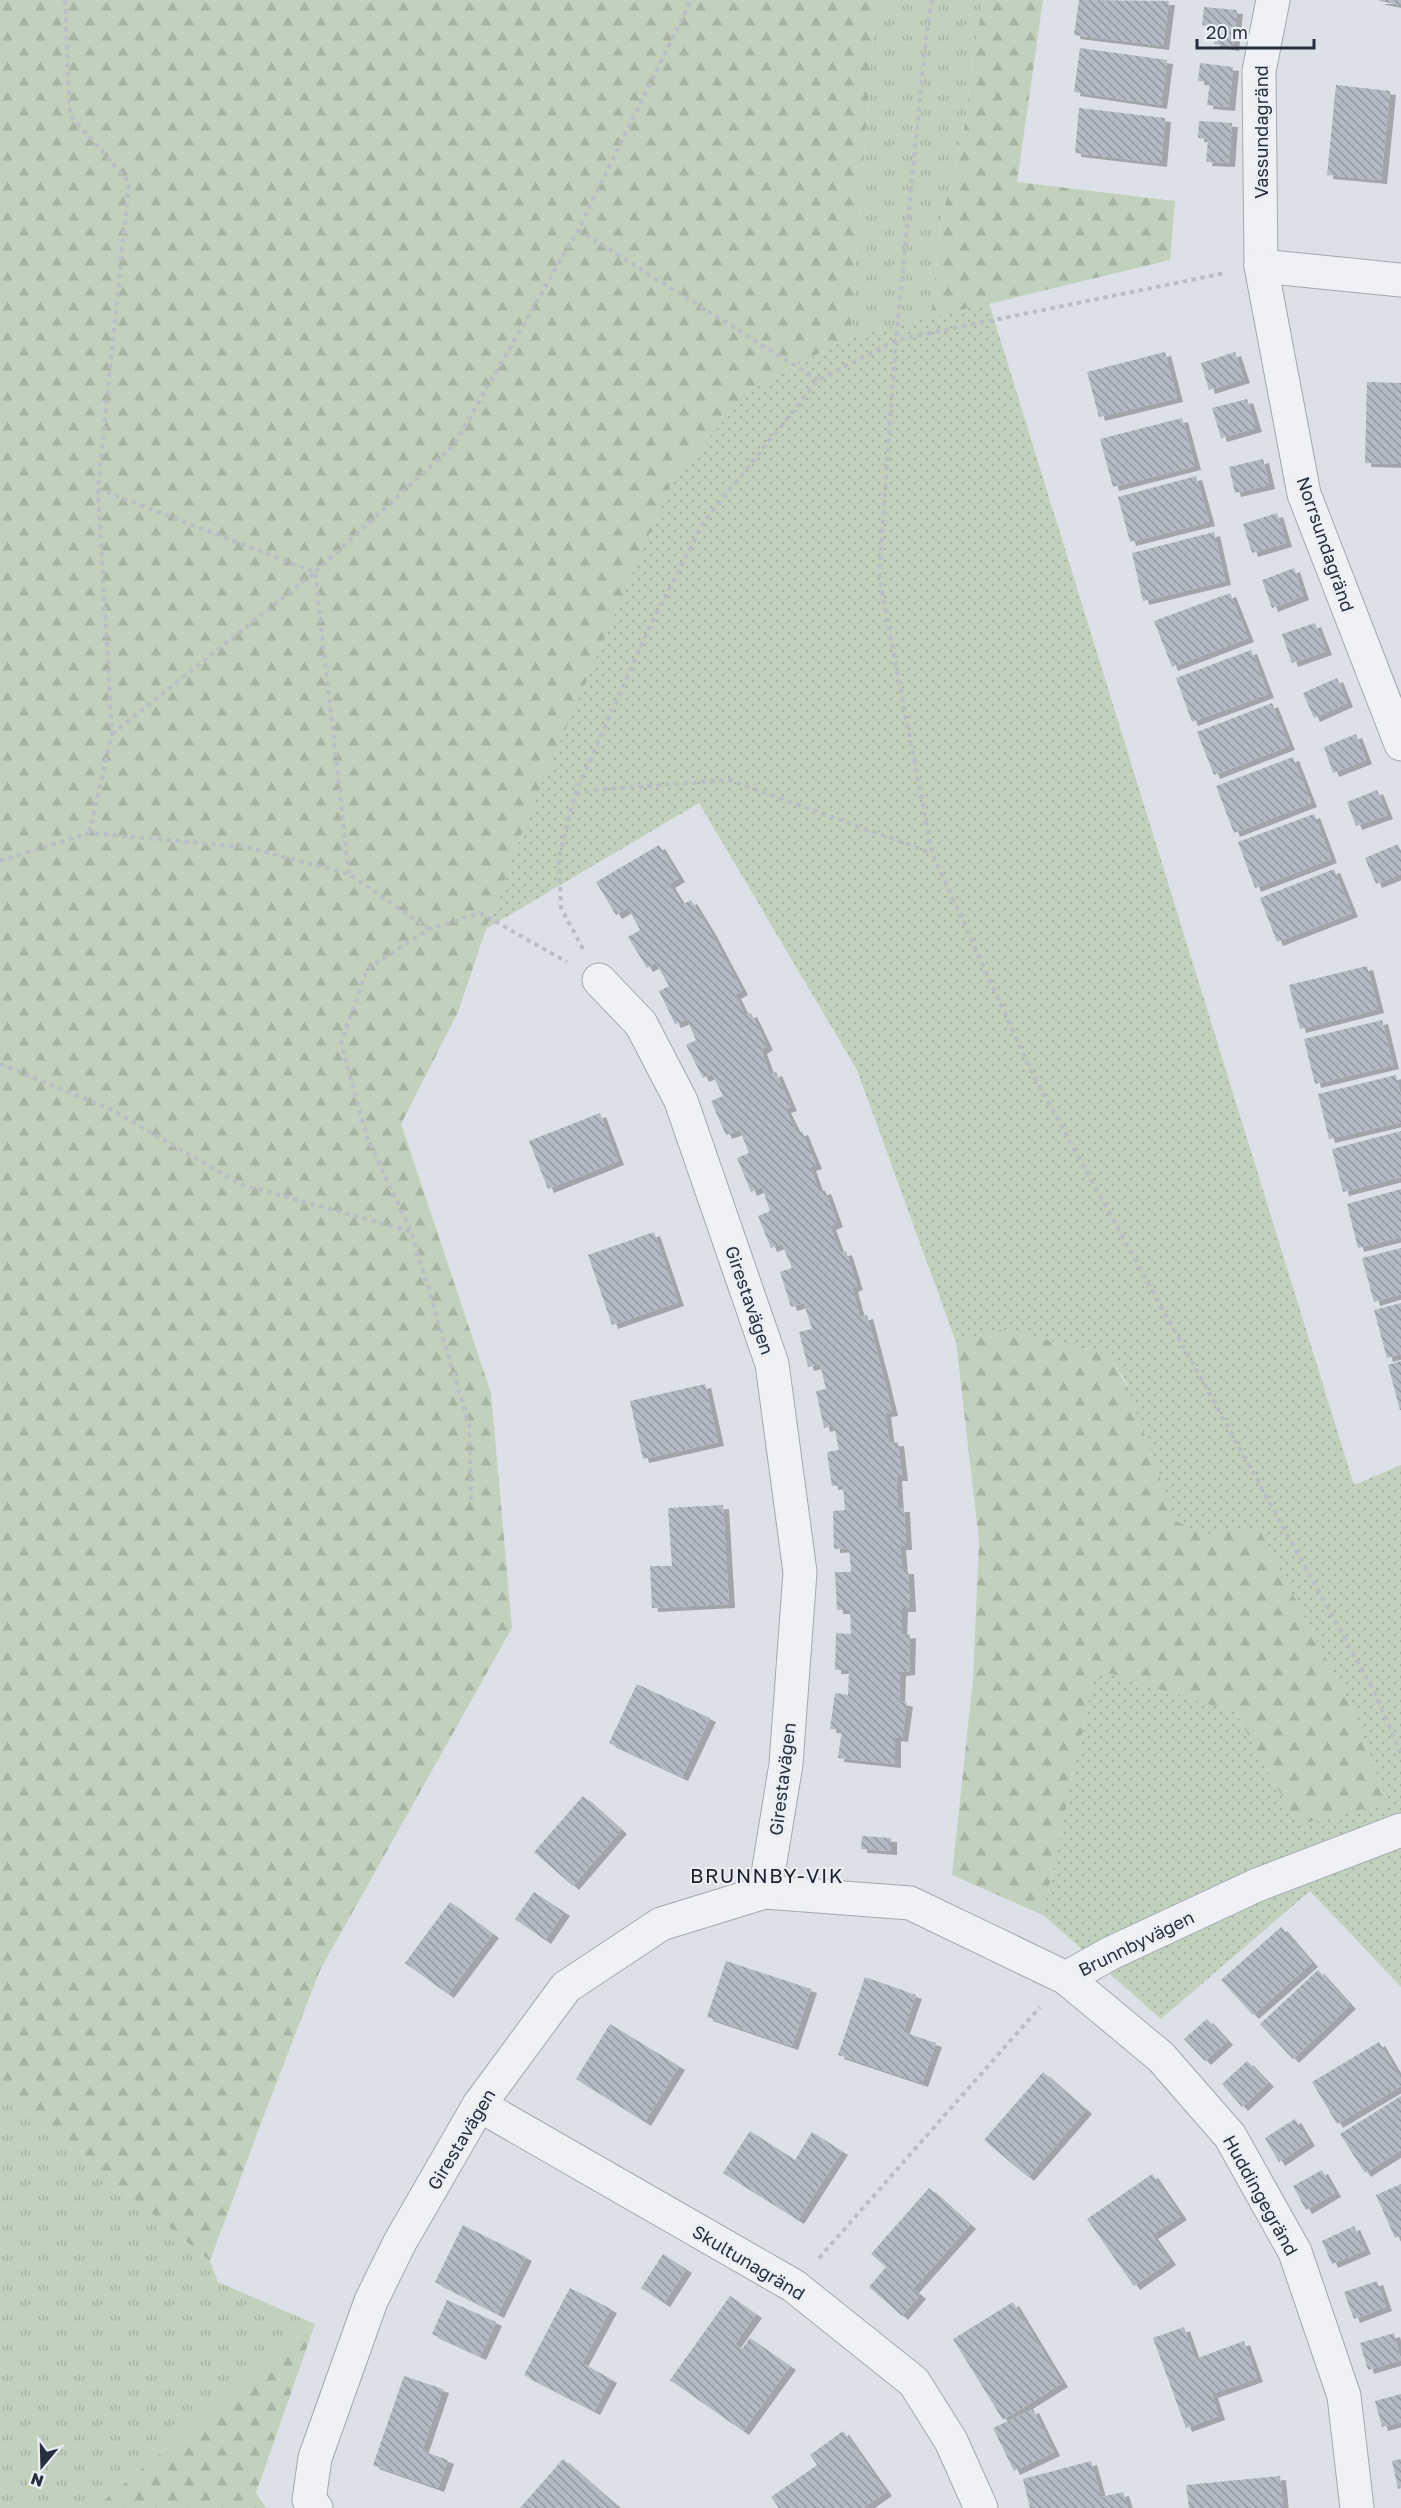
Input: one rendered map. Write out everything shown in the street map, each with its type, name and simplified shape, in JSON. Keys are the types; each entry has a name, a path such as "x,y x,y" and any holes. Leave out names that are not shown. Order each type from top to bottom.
{"street":[{"name":"Vassundagränd","path":"1261,266 1259,71 1273,0"},
{"path":"1261,266 1401,280"},
{"name":"Norrsundagränd","path":"1261,266 1304,494 1401,744"},
{"name":"Girestavägen","path":"313,2504 315,2458 371,2301 400,2242 479,2105 566,1987 661,1924 765,1892 786,1764 800,1572 772,1364 681,1101 641,1024 599,980"},
{"name":"Brunnbyvägen","path":"765,1892 910,1903 1066,1978 1111,1953 1257,1885 1401,1830"},
{"name":"Huddingegränd","path":"1066,1978 1161,2057 1230,2136 1295,2252 1344,2396 1357,2508"},
{"name":"Skultunagränd","path":"479,2105 794,2286 914,2382 951,2441 981,2508"}],"path":[{"path":"65,0 70,115 129,182 98,489 112,734 89,833"},
{"path":"112,734 315,572 453,445 578,230 691,0"},
{"path":"932,0 926,38 896,340 879,576 932,853 1031,1071 1375,1693 1401,1754"},
{"path":"578,230 818,380"},
{"path":"599,980 561,908 559,857 575,794 650,626 704,522 818,380 896,340 1261,266"},
{"path":"98,489 315,572"},
{"path":"315,572 348,874"},
{"path":"575,794 606,789 729,780 932,853"},
{"path":"0,861 89,833 246,847 348,874 429,929"},
{"path":"471,1500 469,1424 411,1231 367,1137 341,1043 367,969 429,929 480,913 599,980"},
{"path":"0,1064 110,1109 240,1184 411,1231"},
{"path":"794,2286 1066,1978"}],"green space":[{"path":"0,0 876,0 850,337 754,388 533,805 486,929 458,1012 401,1124 491,1393 512,1628 320,1970 210,2261 0,2090"},
{"path":"876,0 983,0 973,55 964,130 940,225 931,318 850,337"},
{"path":"983,0 1043,0 1017,182 1175,201 1170,260 931,318 940,225 964,130 973,55"},
{"path":"989,303 1354,1485 1401,1465 1401,1987 1310,1891 1161,2019 1043,1915 1096,1669 1236,1713 1298,1825 1388,1803 1352,1708 1259,1529 1206,1534 1175,1521 1126,1382 1110,1355 1002,1329 956,1342 857,1070 699,803 486,929 533,805 674,476 754,388 850,337"},
{"path":"1002,1329 1110,1355 1206,1534 1259,1528 1352,1708 1388,1803 1298,1825 1236,1713 1096,1670 1043,1915 952,1875 973,1680 979,1541 956,1342"},
{"path":"0,2090 210,2261 218,2282 315,2324 95,2508 0,2508"},
{"path":"315,2324 256,2493 266,2508 95,2508"}],"building":[{"path":"1079,0 1169,1 1163,46 1074,35"},
{"path":"1401,0 1401,5 1379,1"},
{"path":"1204,7 1237,10 1233,47 1214,44 1215,27 1202,25"},
{"path":"1080,48 1167,60 1161,105 1074,92"},
{"path":"1200,63 1233,67 1229,107 1207,105 1210,82 1198,81"},
{"path":"1336,85 1390,91 1381,180 1327,175"},
{"path":"1079,108 1165,118 1161,163 1075,153"},
{"path":"1199,121 1232,123 1229,163 1206,162 1208,139 1198,138"},
{"path":"1165,352 1177,398 1099,417 1087,372"},
{"path":"1235,352 1244,379 1209,390 1201,363"},
{"path":"1367,382 1401,383 1401,464 1365,463"},
{"path":"1247,399 1256,428 1221,438 1212,408"},
{"path":"1182,418 1195,466 1113,487 1100,439"},
{"path":"1263,459 1269,485 1235,493 1229,467"},
{"path":"1196,476 1209,522 1130,542 1118,497"},
{"path":"1277,513 1286,543 1252,553 1243,524"},
{"path":"1214,532 1225,581 1143,601 1132,553"},
{"path":"1294,568 1303,596 1272,608 1262,580"},
{"path":"1230,593 1248,638 1172,667 1154,621"},
{"path":"1315,623 1326,651 1292,663 1282,634"},
{"path":"1251,650 1268,694 1192,722 1176,678"},
{"path":"1337,678 1347,703 1314,718 1303,693"},
{"path":"1272,703 1289,746 1214,775 1197,732"},
{"path":"1356,734 1366,760 1333,773 1324,747"},
{"path":"1293,757 1311,803 1234,833 1216,786"},
{"path":"1377,790 1387,815 1356,826 1347,802"},
{"path":"1314,814 1331,859 1255,888 1238,842"},
{"path":"1398,844 1401,851 1401,874 1376,884 1365,858"},
{"path":"659,845 679,878 669,884 682,905 691,900 710,931 742,991 735,995 745,1015 751,1013 767,1046 761,1050 770,1075 776,1072 791,1107 785,1109 797,1133 802,1131 816,1165 810,1167 819,1192 825,1190 837,1223 830,1226 840,1253 846,1251 857,1286 852,1288 860,1317 867,1315 883,1375 892,1412 885,1413 889,1443 898,1442 902,1477 896,1477 898,1508 904,1508 906,1546 900,1546 902,1570 908,1570 910,1608 902,1608 901,1635 910,1634 909,1671 900,1672 899,1701 907,1703 902,1738 895,1737 895,1764 838,1758 842,1730 830,1729 835,1693 848,1695 849,1670 835,1670 836,1633 851,1634 850,1610 837,1610 835,1572 851,1572 849,1548 834,1549 833,1511 845,1510 843,1485 832,1486 827,1452 839,1450 834,1425 824,1428 816,1391 826,1389 820,1364 808,1367 799,1332 812,1329 804,1303 791,1307 780,1272 792,1268 782,1244 771,1248 758,1216 770,1211 762,1187 751,1192 737,1158 749,1153 740,1130 726,1135 711,1101 723,1096 712,1074 703,1078 686,1045 696,1040 687,1019 675,1024 659,991 669,986 656,963 647,968 628,937 640,930 628,908 616,915 596,882"},
{"path":"1334,869 1352,913 1277,942 1260,898"},
{"path":"1367,966 1378,1009 1300,1029 1289,985"},
{"path":"1382,1020 1393,1065 1315,1084 1304,1039"},
{"path":"1396,1075 1401,1096 1401,1122 1329,1139 1318,1094"},
{"path":"600,1113 618,1161 548,1189 529,1141"},
{"path":"1401,1131 1401,1177 1343,1192 1332,1149"},
{"path":"1401,1189 1401,1237 1358,1248 1347,1204"},
{"path":"654,1232 678,1302 612,1325 588,1255"},
{"path":"1401,1248 1401,1294 1374,1302 1362,1258"},
{"path":"1401,1303 1401,1354 1387,1358 1374,1310"},
{"path":"1401,1361 1401,1410 1400,1410 1388,1365"},
{"path":"705,1384 718,1442 643,1459 630,1401"},
{"path":"723,1505 729,1604 652,1608 650,1566 672,1566 668,1508"},
{"path":"637,1684 710,1718 682,1777 609,1743"},
{"path":"583,1796 621,1830 573,1886 534,1852"},
{"path":"862,1836 891,1838 891,1851 861,1849"},
{"path":"534,1892 564,1912 545,1940 515,1919"},
{"path":"450,1902 493,1934 448,1994 405,1963"},
{"path":"1281,1927 1312,1963 1253,2015 1221,1980"},
{"path":"726,1961 811,1989 792,2046 707,2017"},
{"path":"1318,1970 1350,2005 1293,2059 1260,2024"},
{"path":"865,1977 916,1995 903,2032 936,2043 922,2083 838,2055"},
{"path":"1207,2019 1227,2041 1205,2061 1184,2039"},
{"path":"610,2024 679,2066 645,2122 576,2079"},
{"path":"1379,2042 1401,2079 1401,2086 1337,2124 1312,2082"},
{"path":"1247,2061 1268,2083 1242,2107 1222,2084"},
{"path":"1043,2072 1086,2110 1028,2177 984,2140"},
{"path":"1401,2096 1401,2150 1365,2173 1340,2134"},
{"path":"1295,2119 1309,2142 1279,2162 1265,2138"},
{"path":"750,2131 795,2160 812,2132 842,2151 798,2220 723,2173"},
{"path":"1322,2170 1335,2193 1306,2210 1293,2186"},
{"path":"1152,2174 1181,2216 1152,2235 1170,2261 1134,2286 1087,2219"},
{"path":"1401,2184 1401,2235 1395,2238 1376,2195"},
{"path":"929,2188 970,2225 913,2289 920,2295 902,2316 869,2287 886,2267 871,2254"},
{"path":"463,2225 526,2257 498,2314 435,2282"},
{"path":"1354,2226 1365,2250 1332,2264 1322,2241"},
{"path":"663,2254 686,2269 664,2303 641,2288"},
{"path":"1377,2281 1386,2307 1354,2319 1344,2292"},
{"path":"570,2288 611,2309 582,2363 611,2379 594,2411 524,2375"},
{"path":"730,2296 756,2314 735,2344 742,2349 750,2338 790,2366 743,2431 670,2380"},
{"path":"447,2300 496,2322 480,2356 432,2334"},
{"path":"1013,2302 1062,2383 1003,2420 953,2339"},
{"path":"1184,2327 1195,2359 1244,2341 1257,2378 1212,2394 1219,2416 1186,2428 1153,2338"},
{"path":"1394,2333 1401,2360 1368,2370 1360,2343"},
{"path":"404,2376 443,2389 422,2451 448,2460 438,2488 373,2465"},
{"path":"1401,2394 1401,2422 1382,2427 1375,2401"},
{"path":"1033,2409 1054,2452 1014,2471 993,2428"},
{"path":"843,2431 886,2492 863,2508 779,2508 771,2497 817,2465 810,2455"},
{"path":"563,2459 617,2506 616,2508 520,2508"},
{"path":"1401,2459 1401,2488 1398,2489 1392,2461"},
{"path":"1091,2461 1101,2497 1123,2492 1128,2508 1030,2508 1023,2479"},
{"path":"1280,2476 1283,2508 1189,2508 1186,2485"}],"district":[{"name":"BRUNNBY-VIK","path":"767,1875"}]}
